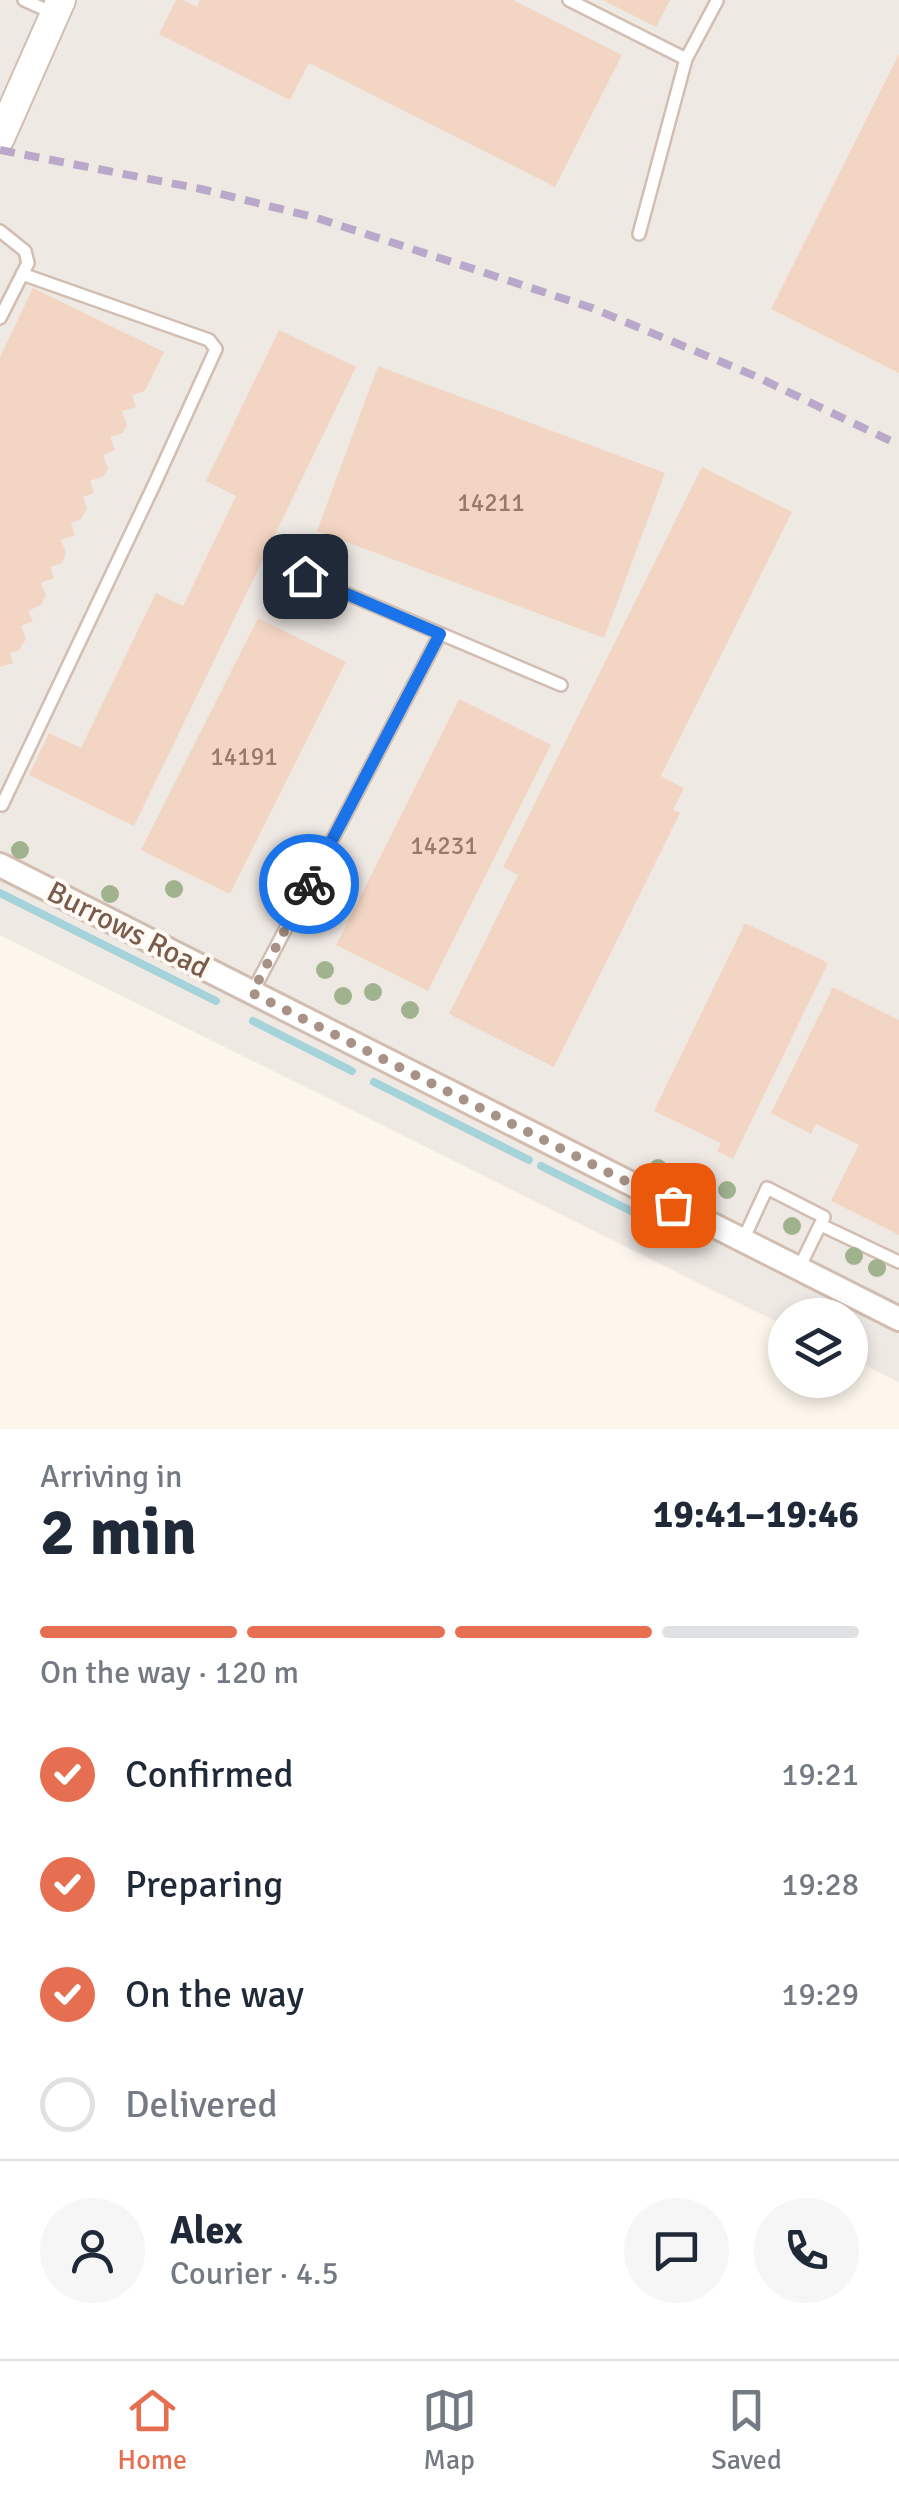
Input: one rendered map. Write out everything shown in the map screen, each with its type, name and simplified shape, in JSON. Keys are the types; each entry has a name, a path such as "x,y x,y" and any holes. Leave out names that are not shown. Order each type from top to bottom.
{"street":[{"path":"0,138 58,7"},
{"name":"Burrows Road","path":"0,865 899,1318"}],"lane":[{"path":"24,0 58,7"},
{"path":"568,0 686,59"},
{"path":"639,234 686,59 717,1"},
{"path":"0,231 25,251 28,262 0,318"},
{"path":"0,806 216,349 208,340 22,274"},
{"path":"305,576 561,685"},
{"path":"252,993 440,634"},
{"path":"743,1240 767,1188 824,1217 798,1268"},
{"path":"820,1225 899,1262"}],"shaded area":[{"path":"0,0 899,0 899,1382 868,1367 868,1298 768,1298 768,1318 0,935"}],"building":[{"path":"176,0 197,7 200,0 513,0 622,55 555,187 309,63 290,100 159,34"},
{"path":"603,0 670,0 656,27"},
{"path":"899,54 899,373 771,309"},
{"path":"33,288 164,352 145,391 132,395 136,407 122,411 127,425 123,433 110,437 115,450 103,455 108,469 104,476 90,481 94,493 83,497 87,508 81,519 71,523 75,535 61,540 66,552 62,563 50,567 54,578 41,583 46,595 41,605 28,611 33,621 21,626 26,639 19,650 10,653 13,663 0,667 0,357"},
{"path":"279,330 356,367 134,826 29,775 49,733 81,748 156,593 183,606 236,496 206,481"},
{"path":"378,366 665,473 604,638 317,531"},
{"path":"702,467 792,512 661,776 684,788 673,810 680,813 554,1067 449,1014 518,875 503,867"},
{"path":"258,618 346,662 230,894 141,850"},
{"path":"459,699 551,745 428,991 336,945"},
{"path":"745,923 828,963 733,1159 717,1151 721,1143 654,1111"},
{"path":"833,987 899,1020 899,1235 831,1201 859,1145 816,1124 811,1134 771,1113"}],"waterway":[{"path":"0,893 216,1001"},
{"path":"253,1021 352,1071"},
{"path":"374,1082 529,1160"},
{"path":"541,1166 679,1235"}],"railway":[{"path":"0,150 201,189 317,218 455,263 592,308 755,376 899,445"}],"way so far":[{"path":"309,884 252,993 673,1205"}],"route":[{"path":"305,576 440,634 309,884"}]}
